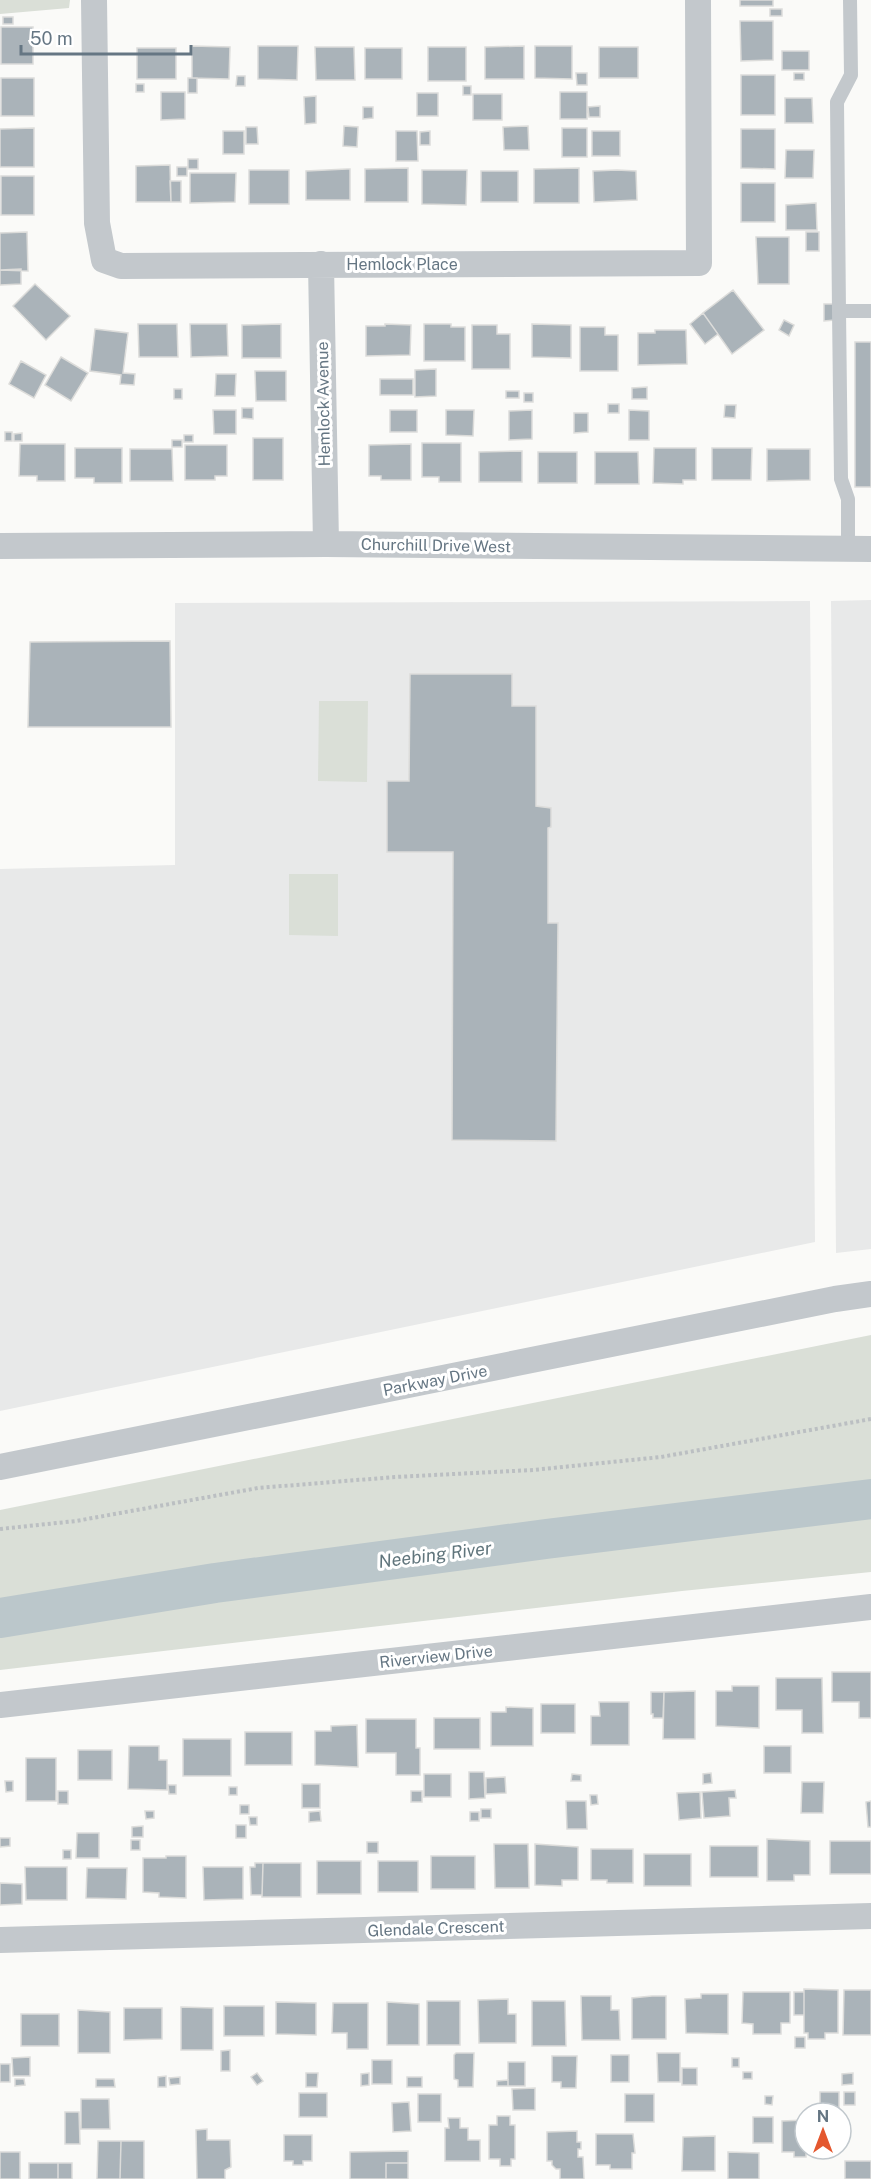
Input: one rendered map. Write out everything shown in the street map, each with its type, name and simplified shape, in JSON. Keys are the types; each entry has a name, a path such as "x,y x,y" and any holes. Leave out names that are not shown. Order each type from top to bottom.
{"street":[{"name":"Hemlock Place","path":"94,0 97,223 104,260 121,267 699,263 698,0"},
{"name":"Hemlock Avenue","path":"321,264 326,544"},
{"name":"Churchill Drive West","path":"0,546 326,544 860,549"},
{"name":"Parkway Drive","path":"0,1467 823,1301 871,1294"},
{"name":"Riverview Drive","path":"0,1705 871,1607"},
{"name":"Glendale Crescent","path":"0,1940 871,1916"}],"lane":[{"path":"850,0 851,75 837,102 841,479 860,549"},
{"path":"839,311 871,311"}],"path":[{"path":"0,1529 76,1521 258,1488 395,1477 533,1470 661,1457 871,1419"}],"shaded area":[{"path":"0,0 70,0 69,8 0,14"},
{"path":"871,600 871,1249 836,1253 831,601"},
{"path":"810,601 815,1242 0,1411 0,869 175,865 175,603"},
{"path":"319,701 368,701 367,782 318,781"},
{"path":"289,874 338,874 338,936 289,935"},
{"path":"871,1335 871,1572 682,1591 0,1670 0,1510"}],"building":[{"path":"740,0 773,0 773,6 740,6"},
{"path":"770,9 782,9 782,16 770,16"},
{"path":"3,17 13,17 13,24 3,24"},
{"path":"740,21 773,21 773,60 741,61"},
{"path":"1,27 33,27 33,64 1,64"},
{"path":"192,46 230,47 229,79 192,78"},
{"path":"258,46 298,46 297,80 258,79"},
{"path":"524,46 524,79 485,79 485,47"},
{"path":"535,46 572,46 572,79 535,78"},
{"path":"315,47 354,47 355,80 316,80"},
{"path":"428,47 466,47 466,81 428,81"},
{"path":"599,47 638,47 638,78 599,78"},
{"path":"137,48 176,48 176,79 137,79"},
{"path":"365,48 402,48 402,79 365,79"},
{"path":"782,51 809,51 809,70 782,70"},
{"path":"576,73 587,73 587,85 577,85"},
{"path":"794,73 804,73 804,80 794,80"},
{"path":"741,75 775,75 775,115 741,115"},
{"path":"237,76 245,76 245,86 236,86"},
{"path":"1,78 34,78 34,116 1,116"},
{"path":"188,78 197,78 197,93 188,93"},
{"path":"136,84 144,84 144,92 136,92"},
{"path":"463,86 471,86 471,95 463,95"},
{"path":"161,92 185,92 185,119 161,120"},
{"path":"560,92 587,92 587,119 560,119"},
{"path":"417,93 438,93 438,116 417,116"},
{"path":"473,94 502,94 502,120 473,120"},
{"path":"316,96 316,123 305,124 304,97"},
{"path":"785,98 812,98 813,123 785,123"},
{"path":"600,106 600,117 589,117 588,107"},
{"path":"363,107 373,107 373,118 363,119"},
{"path":"344,126 358,127 357,147 343,146"},
{"path":"528,126 529,150 504,150 503,127"},
{"path":"246,127 257,127 258,144 246,144"},
{"path":"34,128 34,167 0,167 0,129"},
{"path":"562,128 587,128 587,157 562,157"},
{"path":"741,129 775,129 775,169 741,168"},
{"path":"223,131 244,131 244,154 223,154"},
{"path":"396,131 417,131 418,161 396,161"},
{"path":"430,131 430,145 420,145 420,132"},
{"path":"592,131 620,131 620,156 592,156"},
{"path":"786,150 814,150 813,178 785,178"},
{"path":"188,159 198,159 198,169 188,169"},
{"path":"170,165 171,202 136,202 136,166"},
{"path":"177,167 187,167 187,176 177,176"},
{"path":"408,168 408,202 365,202 365,169"},
{"path":"579,168 579,203 534,203 534,169"},
{"path":"350,169 350,200 306,200 306,171"},
{"path":"249,170 289,170 289,204 249,204"},
{"path":"422,170 467,170 466,205 422,204"},
{"path":"481,171 518,171 518,202 481,202"},
{"path":"593,171 636,171 637,200 594,202"},
{"path":"190,173 236,173 235,202 190,203"},
{"path":"1,176 34,176 34,215 1,215"},
{"path":"170,181 181,181 181,202 171,202"},
{"path":"741,183 775,183 775,222 741,222"},
{"path":"816,203 817,230 786,230 786,205"},
{"path":"27,232 28,271 0,270 0,233"},
{"path":"806,232 819,232 819,251 806,251"},
{"path":"756,237 789,237 789,284 758,284"},
{"path":"21,269 21,284 0,285 0,270"},
{"path":"35,284 70,316 46,340 13,306"},
{"path":"733,290 764,330 732,354 703,313"},
{"path":"824,304 834,304 835,320 824,321"},
{"path":"703,313 718,334 705,344 690,324"},
{"path":"784,320 794,325 789,336 779,330"},
{"path":"138,324 177,324 178,357 139,357"},
{"path":"190,324 227,324 228,356 191,357"},
{"path":"281,324 281,358 242,358 242,325"},
{"path":"385,324 411,325 410,355 366,356 366,326 385,326"},
{"path":"424,324 451,324 451,327 465,327 465,361 424,361"},
{"path":"532,324 571,325 571,358 532,357"},
{"path":"472,325 497,325 497,334 510,334 510,369 472,369"},
{"path":"580,327 605,327 605,335 618,335 618,371 580,371"},
{"path":"95,329 128,333 123,373 135,374 134,385 120,384 121,375 90,371"},
{"path":"655,330 686,330 687,364 638,365 638,333 655,333"},
{"path":"855,342 871,342 871,487 855,487"},
{"path":"61,357 88,373 71,401 45,385"},
{"path":"21,361 46,375 34,398 9,384"},
{"path":"436,369 436,396 415,397 415,370"},
{"path":"255,371 286,371 286,401 256,401"},
{"path":"216,374 236,374 235,396 215,396"},
{"path":"380,379 413,379 413,395 380,395"},
{"path":"647,387 647,399 632,399 632,388"},
{"path":"174,389 182,389 182,399 174,399"},
{"path":"506,391 519,391 519,398 506,398"},
{"path":"524,393 533,393 533,402 524,402"},
{"path":"608,404 619,404 619,413 608,413"},
{"path":"725,405 736,405 735,418 724,417"},
{"path":"242,408 253,408 253,419 242,418"},
{"path":"213,410 236,410 236,434 214,434"},
{"path":"390,410 417,410 417,432 390,432"},
{"path":"446,410 474,410 473,436 446,435"},
{"path":"532,410 532,439 509,440 509,411"},
{"path":"629,410 649,411 649,440 629,440"},
{"path":"574,413 588,413 588,432 574,433"},
{"path":"5,432 12,432 12,441 5,441"},
{"path":"22,433 22,441 14,441 14,434"},
{"path":"184,435 193,435 193,442 184,442"},
{"path":"253,438 283,438 283,480 253,480"},
{"path":"172,440 182,440 182,447 172,447"},
{"path":"422,443 461,443 461,482 439,482 439,477 422,477"},
{"path":"20,444 65,444 65,481 37,481 37,476 19,476"},
{"path":"411,444 411,480 381,480 381,476 369,476 369,445"},
{"path":"185,445 227,445 227,476 215,476 215,480 185,480"},
{"path":"75,448 122,448 122,483 94,483 94,478 75,478"},
{"path":"654,448 696,448 696,480 683,480 683,484 653,483"},
{"path":"712,448 752,448 751,480 712,480"},
{"path":"130,449 172,449 173,481 130,481"},
{"path":"767,449 810,449 810,480 767,481"},
{"path":"522,451 522,482 479,482 479,452"},
{"path":"538,452 577,452 577,483 538,483"},
{"path":"595,452 638,452 639,484 595,484"},
{"path":"170,641 171,727 28,727 30,642"},
{"path":"410,674 512,674 512,706 536,706 536,806 551,808 551,827 548,828 548,923 558,923 556,1141 452,1140 453,852 387,852 387,781 409,781"},
{"path":"832,1672 871,1672 871,1718 859,1718 859,1702 832,1702"},
{"path":"776,1678 822,1678 823,1733 802,1733 802,1710 776,1710"},
{"path":"732,1686 759,1686 759,1728 716,1726 716,1691 732,1691"},
{"path":"695,1691 695,1739 663,1739 664,1692"},
{"path":"651,1692 664,1692 663,1718 653,1718 651,1714"},
{"path":"599,1702 629,1702 629,1745 591,1745 591,1716 600,1716"},
{"path":"541,1704 575,1704 575,1733 541,1733"},
{"path":"506,1707 533,1708 533,1746 491,1746 491,1712 506,1712"},
{"path":"434,1718 480,1718 480,1749 434,1749"},
{"path":"366,1719 416,1719 416,1748 420,1748 420,1775 396,1775 396,1753 366,1753"},
{"path":"357,1725 358,1767 315,1765 315,1731 331,1731 331,1726"},
{"path":"245,1732 292,1732 292,1765 245,1765"},
{"path":"183,1739 231,1739 231,1776 183,1776"},
{"path":"129,1746 159,1746 159,1760 167,1760 167,1790 128,1789"},
{"path":"764,1746 791,1746 791,1773 764,1773"},
{"path":"78,1750 112,1750 112,1780 78,1780"},
{"path":"26,1758 56,1758 56,1801 26,1801"},
{"path":"469,1772 484,1772 485,1798 469,1799"},
{"path":"711,1773 712,1783 703,1784 703,1774"},
{"path":"424,1774 451,1774 451,1797 424,1797"},
{"path":"572,1774 581,1775 581,1781 571,1781"},
{"path":"505,1777 506,1793 486,1794 486,1778"},
{"path":"5,1781 13,1781 13,1791 6,1792"},
{"path":"802,1782 824,1782 823,1813 801,1813"},
{"path":"302,1784 320,1784 320,1808 302,1808"},
{"path":"168,1785 176,1785 176,1794 169,1794"},
{"path":"229,1787 237,1787 237,1795 229,1795"},
{"path":"735,1790 736,1798 729,1798 730,1816 704,1818 702,1792"},
{"path":"58,1791 68,1791 68,1804 58,1804"},
{"path":"411,1791 422,1791 422,1802 411,1802"},
{"path":"700,1792 701,1818 679,1820 677,1793"},
{"path":"590,1795 597,1795 598,1804 591,1805"},
{"path":"566,1801 586,1801 587,1829 567,1829"},
{"path":"871,1801 871,1827 868,1827 866,1802"},
{"path":"240,1805 249,1805 249,1814 240,1814"},
{"path":"481,1809 491,1809 491,1818 481,1818"},
{"path":"145,1811 154,1811 154,1818 146,1819"},
{"path":"320,1811 321,1821 309,1822 309,1812"},
{"path":"470,1812 479,1812 479,1821 470,1821"},
{"path":"249,1817 257,1817 257,1825 250,1825"},
{"path":"236,1825 246,1825 246,1838 236,1838"},
{"path":"143,1826 143,1837 132,1837 132,1827"},
{"path":"77,1833 99,1833 99,1858 76,1858"},
{"path":"0,1838 10,1838 10,1846 0,1847"},
{"path":"767,1839 810,1841 810,1875 794,1875 794,1881 767,1881"},
{"path":"131,1840 140,1840 140,1850 131,1850"},
{"path":"830,1841 871,1841 871,1874 830,1874"},
{"path":"367,1842 378,1842 378,1853 367,1853"},
{"path":"494,1844 528,1844 529,1888 495,1888"},
{"path":"535,1844 578,1847 578,1880 562,1880 562,1886 535,1885"},
{"path":"710,1846 758,1846 758,1877 710,1877"},
{"path":"591,1849 633,1849 633,1883 607,1883 607,1880 591,1880"},
{"path":"63,1850 71,1850 71,1859 63,1859"},
{"path":"644,1854 691,1854 691,1886 644,1886"},
{"path":"166,1856 186,1856 186,1898 159,1897 159,1893 143,1892 143,1858 166,1858"},
{"path":"431,1856 475,1856 475,1889 431,1889"},
{"path":"317,1861 361,1861 361,1894 317,1894"},
{"path":"378,1861 418,1861 418,1892 378,1892"},
{"path":"255,1863 263,1863 262,1895 251,1895 250,1867 255,1867"},
{"path":"263,1863 301,1863 301,1897 262,1897"},
{"path":"25,1867 67,1867 67,1900 26,1900"},
{"path":"203,1867 243,1867 243,1899 204,1900"},
{"path":"87,1868 127,1868 126,1899 86,1898"},
{"path":"0,1883 22,1884 22,1904 0,1905"},
{"path":"804,1989 838,1990 838,2033 825,2033 825,2039 808,2039 808,2033 804,2033"},
{"path":"844,1990 871,1990 871,2035 843,2035"},
{"path":"743,1992 790,1992 790,2023 781,2023 781,2034 753,2034 753,2024 742,2023"},
{"path":"794,1992 804,1992 804,2015 794,2015"},
{"path":"701,1994 728,1994 728,2034 686,2033 685,1999 701,1998"},
{"path":"581,1996 611,1996 611,2010 619,2010 620,2040 582,2040"},
{"path":"666,1996 666,2039 632,2039 632,1998"},
{"path":"508,1999 508,2014 516,2014 516,2043 479,2043 478,2000"},
{"path":"427,2001 460,2001 460,2045 427,2045"},
{"path":"532,2001 565,2001 566,2046 532,2046"},
{"path":"276,2002 316,2003 316,2035 276,2034"},
{"path":"387,2002 419,2004 419,2045 387,2045"},
{"path":"333,2003 368,2003 368,2049 347,2049 347,2033 332,2033"},
{"path":"224,2006 264,2006 264,2036 224,2036"},
{"path":"181,2007 213,2008 213,2050 181,2050"},
{"path":"124,2008 162,2008 162,2039 124,2040"},
{"path":"78,2010 110,2012 110,2053 78,2053"},
{"path":"21,2014 59,2014 59,2046 21,2046"},
{"path":"795,2037 805,2037 805,2048 795,2048"},
{"path":"230,2050 230,2071 221,2071 221,2051"},
{"path":"474,2053 473,2087 458,2087 458,2080 454,2079 454,2055"},
{"path":"657,2053 680,2053 680,2082 658,2082"},
{"path":"611,2055 629,2055 629,2082 611,2082"},
{"path":"552,2056 577,2056 576,2088 561,2088 561,2082 552,2082"},
{"path":"30,2057 30,2076 13,2076 12,2058"},
{"path":"732,2058 739,2058 739,2067 732,2067"},
{"path":"372,2060 392,2060 392,2084 372,2084"},
{"path":"508,2062 525,2062 525,2086 508,2086"},
{"path":"0,2064 10,2064 10,2082 0,2082"},
{"path":"682,2068 697,2068 697,2085 682,2085"},
{"path":"743,2072 752,2072 752,2079 743,2079"},
{"path":"257,2073 263,2081 257,2085 251,2077"},
{"path":"306,2073 318,2073 317,2087 306,2087"},
{"path":"369,2073 369,2085 361,2086 361,2074"},
{"path":"853,2073 853,2084 842,2085 842,2074"},
{"path":"166,2076 166,2087 158,2087 158,2077"},
{"path":"180,2077 180,2084 170,2085 169,2078"},
{"path":"407,2077 422,2077 422,2087 407,2087"},
{"path":"15,2079 24,2079 25,2085 15,2086"},
{"path":"96,2079 114,2079 115,2087 96,2087"},
{"path":"508,2080 508,2086 497,2086 497,2081"},
{"path":"535,2088 535,2110 513,2110 512,2089"},
{"path":"820,2092 839,2092 839,2101 820,2101"},
{"path":"844,2092 855,2092 855,2105 853,2101 844,2101"},
{"path":"299,2093 327,2093 327,2117 299,2117"},
{"path":"418,2094 441,2094 441,2122 418,2122"},
{"path":"625,2094 654,2094 654,2122 625,2122"},
{"path":"765,2096 773,2096 772,2105 765,2104"},
{"path":"81,2099 109,2099 110,2129 81,2129"},
{"path":"409,2102 411,2131 393,2132 392,2103"},
{"path":"65,2112 79,2112 80,2144 65,2144"},
{"path":"497,2116 510,2116 510,2125 515,2125 515,2159 511,2159 511,2166 500,2166 500,2159 489,2159 489,2125 497,2125"},
{"path":"753,2117 773,2117 773,2143 753,2143"},
{"path":"448,2118 460,2118 460,2128 468,2128 468,2140 480,2140 480,2161 445,2161 445,2128 449,2128"},
{"path":"782,2121 793,2121 793,2152 782,2152"},
{"path":"207,2129 207,2140 230,2140 231,2167 225,2170 225,2179 197,2179 196,2130"},
{"path":"577,2131 577,2142 581,2142 578,2157 583,2157 584,2179 560,2179 560,2169 552,2165 552,2161 547,2161 547,2132"},
{"path":"596,2134 633,2134 635,2153 632,2153 632,2169 610,2169 610,2165 596,2165"},
{"path":"284,2135 312,2135 312,2161 303,2161 303,2165 293,2165 293,2161 284,2161"},
{"path":"715,2136 715,2171 682,2171 683,2137"},
{"path":"98,2141 121,2141 120,2179 97,2179"},
{"path":"121,2141 144,2141 144,2179 120,2179"},
{"path":"408,2151 408,2163 386,2163 386,2179 350,2179 350,2152"},
{"path":"0,2152 20,2152 20,2179 0,2179"},
{"path":"728,2152 759,2153 759,2179 728,2179"},
{"path":"845,2161 871,2161 871,2179 845,2179"},
{"path":"29,2163 58,2163 58,2179 29,2179"},
{"path":"58,2163 72,2163 72,2179 58,2179"},
{"path":"386,2163 408,2163 408,2179 386,2179"}],"waterway":[{"name":"Neebing River","path":"0,1618 215,1583 871,1499"}]}
